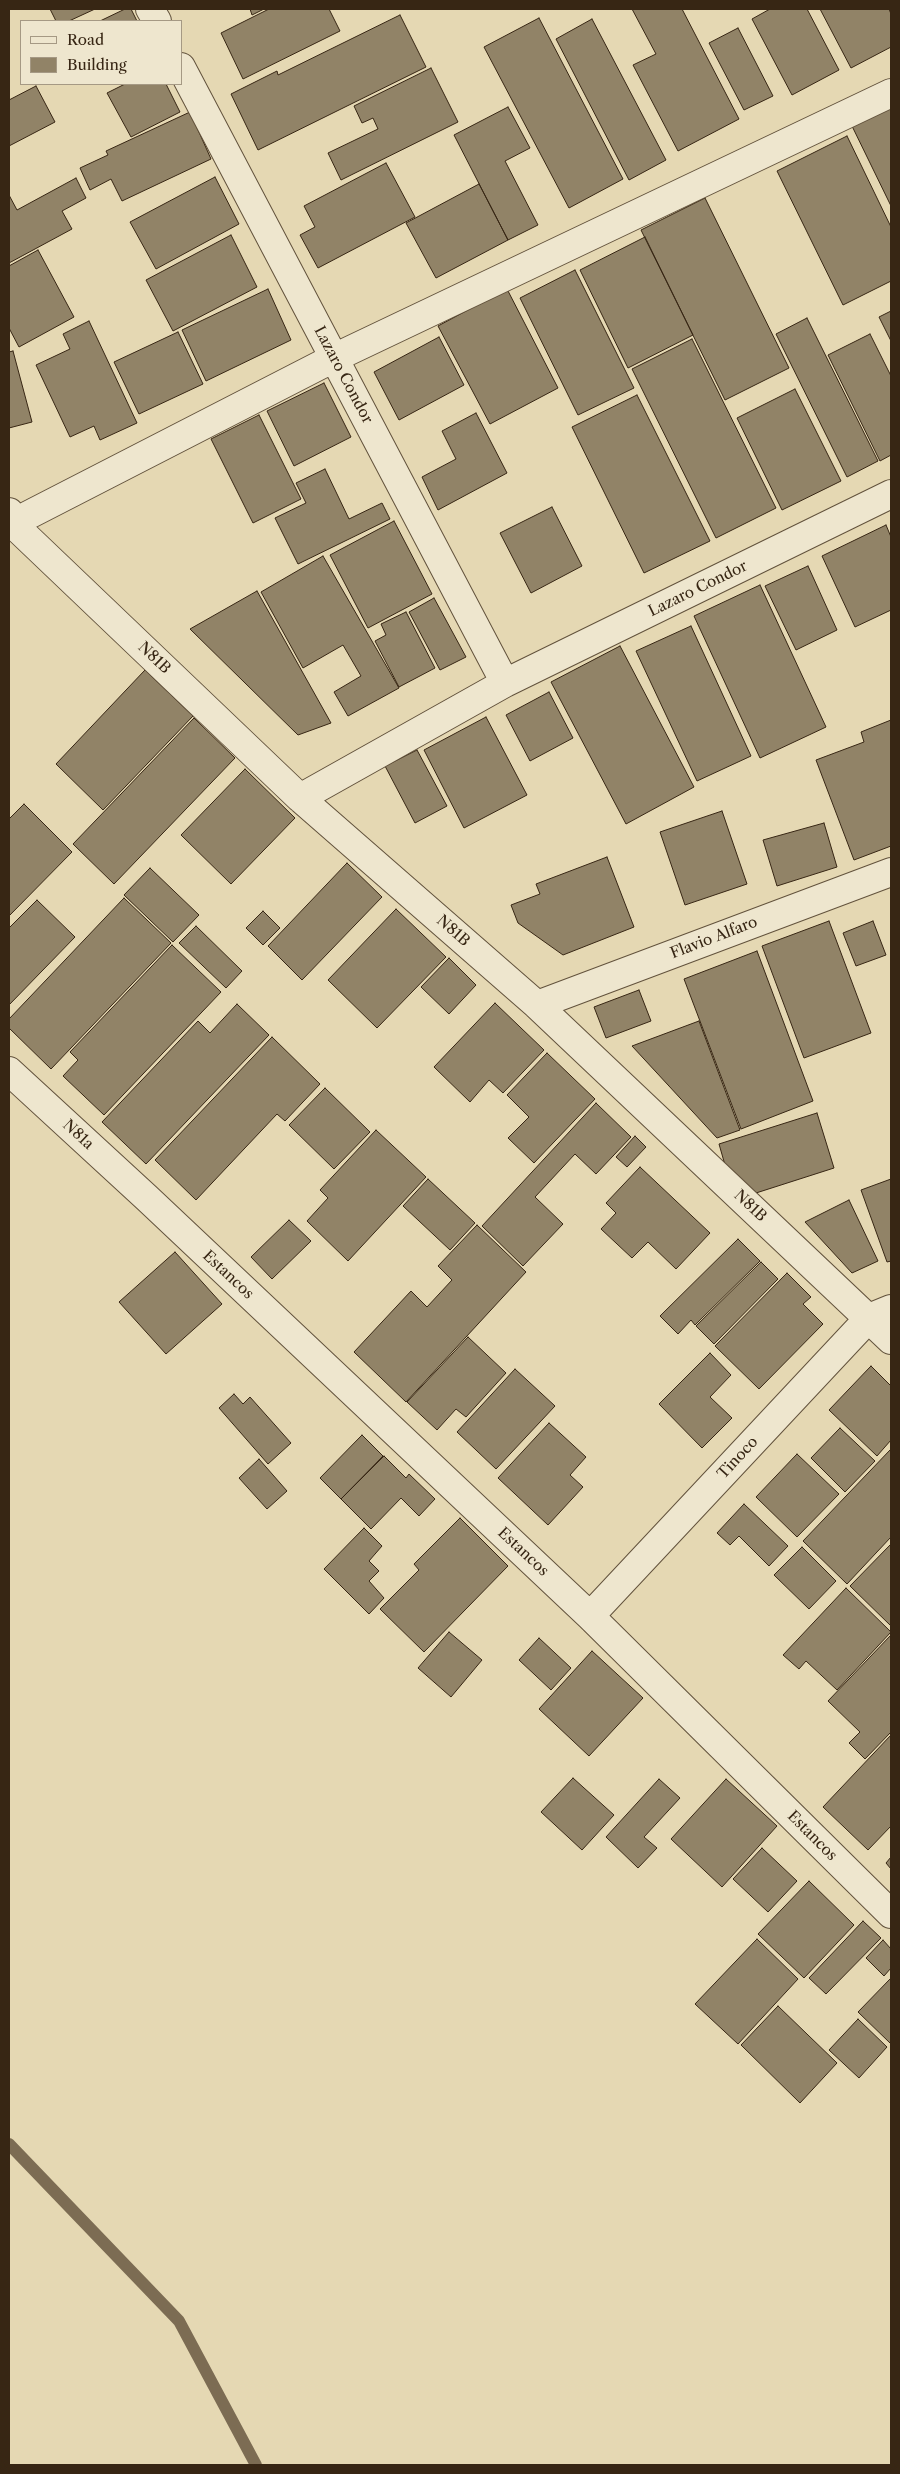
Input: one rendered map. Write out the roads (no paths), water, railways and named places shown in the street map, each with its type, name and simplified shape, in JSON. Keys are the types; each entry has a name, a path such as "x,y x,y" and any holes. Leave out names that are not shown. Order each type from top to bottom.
{"street":[{"path":"150,9 156,20"},
{"name":"Lazaro Condor","path":"182,69 504,683"},
{"path":"10,520 334,358 891,93"},
{"name":"Lazaro Condor","path":"300,798 504,683 891,494"},
{"name":"N81B","path":"10,520 300,798 538,1005 880,1314 891,1340"},
{"name":"Flavio Alfaro","path":"538,1005 891,872"},
{"name":"N81a","path":"9,1071 147,1198"},
{"name":"Estancos","path":"147,1198 590,1616 891,1914"},
{"name":"Tinoco","path":"590,1616 880,1314"}],"waterway":[{"path":"9,2144 179,2321 256,2465"}]}
